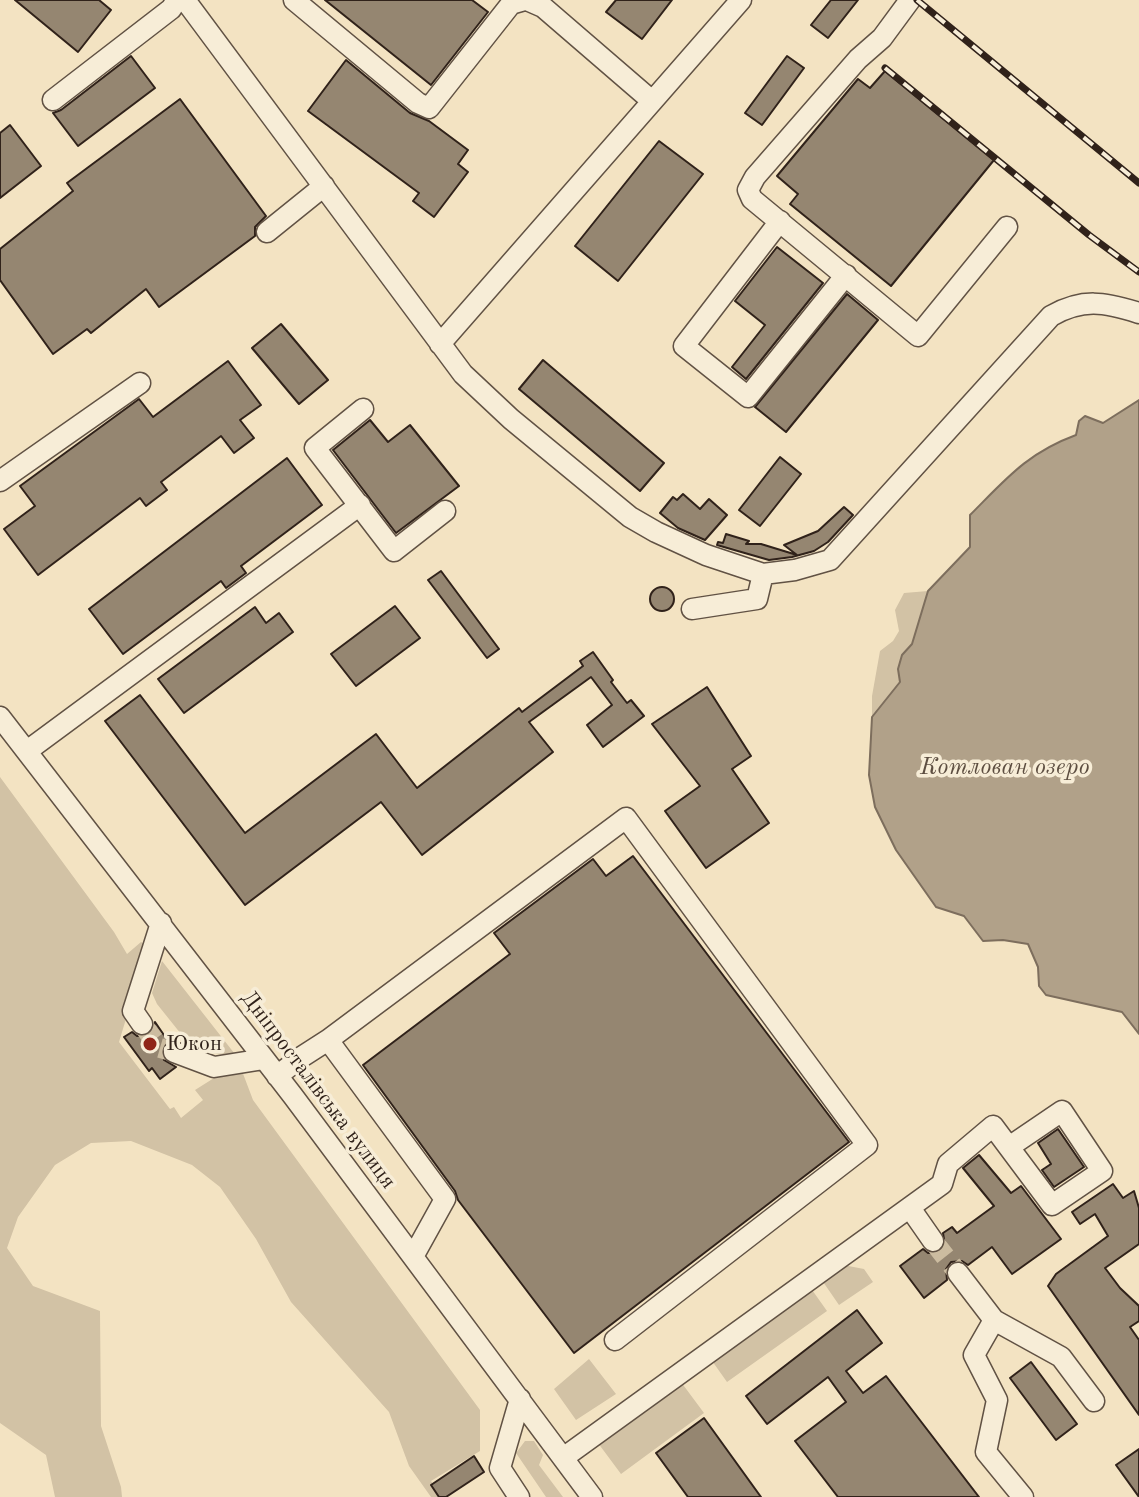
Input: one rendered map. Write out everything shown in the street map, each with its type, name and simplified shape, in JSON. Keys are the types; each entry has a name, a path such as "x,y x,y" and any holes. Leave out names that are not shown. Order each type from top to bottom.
{"street":[{"path":"53,100 171,9 177,0"},
{"path":"185,0 463,374 511,419 630,517 706,555 763,574 795,570 830,560 1051,316 1068,307 1088,302 1116,305 1139,313"},
{"path":"294,0 418,103 429,108 517,1 543,7 652,101"},
{"path":"440,344 741,0"},
{"path":"910,0 882,38 858,59 755,177 748,190 752,199 918,336 1007,227"},
{"path":"267,232 324,186"},
{"path":"780,221 684,346 748,397 846,275"},
{"path":"0,481 140,383"},
{"path":"363,409 315,448 394,551 445,511"},
{"path":"27,751 360,505"},
{"path":"692,609 757,599 763,574"},
{"name":"Дніпросталівська вулиця","path":"0,717 414,1255 592,1497"},
{"path":"277,1076 626,818 867,1145 615,1340"},
{"path":"142,1024 133,1011 161,923"},
{"path":"328,1040 445,1199 414,1255"},
{"path":"174,1052 214,1067 264,1059"},
{"path":"563,1458 942,1184 948,1164 993,1126 1052,1205 1102,1171 1062,1111 1009,1147"},
{"path":"910,1208 933,1241"},
{"path":"958,1273 994,1320 1061,1357 1094,1401"},
{"path":"994,1320 974,1355 997,1400 986,1452 1023,1497"},
{"path":"519,1497 500,1468 520,1399"}],"shaded area":[{"path":"928,591 913,641 900,664 900,682 872,717 872,696 880,651 893,641 899,631 895,610 904,593"},
{"path":"0,777 127,954 141,942 148,946 119,1042 170,1109 174,1107 181,1118 203,1100 195,1090 222,1073 242,1071 253,1100 480,1410 480,1451 431,1481 442,1497 431,1497 409,1466 389,1412 291,1302 256,1239 220,1187 192,1165 131,1141 91,1143 55,1165 18,1217 7,1248 33,1286 100,1311 101,1426 122,1497 55,1497 46,1455 0,1423"},
{"path":"162,961 238,1058 193,1049 157,1004 152,993"},
{"path":"838,1264 864,1269 873,1282 839,1305 819,1276"},
{"path":"810,1287 827,1311 727,1382 710,1358"},
{"path":"589,1359 616,1394 576,1420 554,1389"},
{"path":"681,1382 704,1413 621,1474 598,1443"},
{"path":"525,1441 534,1441 543,1455 539,1465 563,1497 546,1497 516,1453"}],"water":[{"name":"Котлован озеро","path":"1139,400 1139,1034 1122,1012 1046,995 1039,986 1038,967 1028,944 983,941 964,916 936,907 896,850 875,807 869,775 872,717 900,682 898,669 902,655 912,644 928,591 970,547 970,515 1030,459 1076,435 1079,421 1085,416 1103,423"}],"building":[{"path":"15,0 99,0 111,10 78,52"},
{"path":"325,0 472,0 488,12 431,85"},
{"path":"616,0 672,0 642,39 606,12"},
{"path":"831,0 858,0 828,38 811,25"},
{"path":"131,56 155,88 78,146 53,113"},
{"path":"787,56 804,68 762,125 745,113"},
{"path":"346,60 410,113 429,121 468,150 458,164 468,172 434,217 413,201 419,193 308,111"},
{"path":"885,71 994,160 891,286 790,204 798,194 777,176 858,79 870,88"},
{"path":"180,99 266,216 255,227 255,236 159,307 146,289 91,333 87,329 53,354 0,280 0,249 73,191 67,183"},
{"path":"10,125 41,166 0,198 0,133"},
{"path":"659,141 703,174 618,281 575,246"},
{"path":"777,247 823,283 746,379 732,367 765,325 735,301"},
{"path":"847,294 878,320 786,432 755,407"},
{"path":"281,324 328,380 299,404 252,348"},
{"path":"543,360 664,463 640,491 519,389"},
{"path":"228,361 261,405 240,420 254,438 234,453 221,436 161,482 167,490 146,506 140,498 38,575 4,529 35,506 20,486 139,399 153,417"},
{"path":"370,420 388,442 410,425 459,486 396,533 333,450"},
{"path":"780,457 801,474 760,526 739,510"},
{"path":"287,458 322,505 241,566 246,573 226,588 221,581 123,654 89,609"},
{"path":"683,494 700,509 709,499 727,515 705,540 678,528 660,513 673,497 677,500"},
{"path":"844,507 853,515 828,542 814,551 792,557 769,560 717,545 718,542 723,543 726,534 749,541 746,544 761,544 797,555 784,545 818,531"},
{"path":"441,571 499,649 487,658 428,580"},
{"path":"662,587 671,590 674,599 671,608 662,611 653,608 650,599 653,590"},
{"path":"395,606 420,638 356,686 331,654"},
{"path":"255,607 266,623 279,613 293,632 184,713 158,679"},
{"path":"593,652 627,703 631,700 644,716 603,747 587,725 612,705 591,677 529,722 553,752 422,855 381,802 245,905 105,721 140,695 245,833 376,734 417,788 519,708 522,712 583,666 580,661"},
{"path":"707,687 751,756 732,769 769,823 706,868 665,811 700,786 652,724"},
{"path":"633,856 849,1142 574,1353 458,1200 455,1191 363,1065 510,954 494,933 593,859 606,876"},
{"name":"Юкон","path":"155,1022 168,1041 162,1048 164,1060 176,1067 160,1079 152,1068 149,1071 124,1037 132,1032 137,1036 149,1035"},
{"path":"1058,1129 1084,1167 1054,1187 1042,1170 1051,1164 1038,1143"},
{"path":"979,1155 1011,1193 1021,1186 1061,1239 1012,1274 992,1247 968,1265 962,1261 951,1262 946,1269 947,1280 924,1298 900,1266 923,1249 928,1253 940,1252 945,1246 943,1233 952,1227 957,1233 994,1206 963,1168"},
{"path":"1113,1184 1123,1198 1134,1191 1139,1208 1139,1244 1105,1268 1139,1306 1139,1321 1130,1327 1139,1340 1139,1415 1048,1286 1056,1274 1108,1236 1095,1214 1080,1224 1072,1212"},
{"path":"857,1310 882,1343 846,1371 863,1393 886,1376 979,1497 838,1497 795,1441 846,1402 828,1377 767,1424 746,1396"},
{"path":"1031,1362 1077,1424 1056,1440 1010,1378"},
{"path":"704,1418 761,1497 688,1497 656,1453"},
{"path":"1139,1449 1139,1497 1116,1465"},
{"path":"474,1456 484,1472 446,1497 439,1497 431,1485"}],"tunnel":[{"path":"142,1024 160,1048 174,1052"},
{"path":"933,1241 958,1273"}],"railway":[{"path":"917,0 1139,183"},
{"path":"885,68 1089,235 1139,272"}],"place":[{"name":"Юкон","path":"150,1044"}]}
